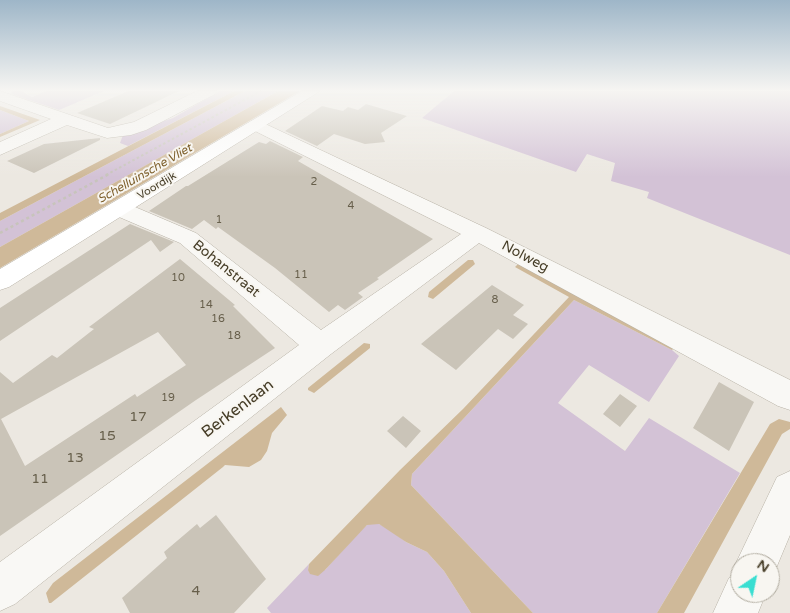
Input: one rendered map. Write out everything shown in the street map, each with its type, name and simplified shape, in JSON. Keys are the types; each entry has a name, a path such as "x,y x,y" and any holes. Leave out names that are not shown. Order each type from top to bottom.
{"street":[{"path":"0,148 66,120 107,134 125,131 153,120"},
{"name":"Voordijk","path":"0,281 266,120"},
{"name":"Nolweg","path":"257,125 478,232 790,396"},
{"name":"Bohanstraat","path":"120,209 188,238 320,346"},
{"name":"Berkenlaan","path":"0,589 320,346 478,232"},
{"path":"762,553 790,490"}],"path":[{"path":"0,233 208,120"}],"shaded area":[{"path":"0,120 29,121 0,134"},
{"path":"168,120 179,120 128,146 120,143 123,135"},
{"path":"191,120 227,120 0,247 0,221"},
{"path":"427,120 790,120 790,255 647,198 649,192 611,181 615,163 587,154 576,172"},
{"path":"574,300 672,350 679,356 649,402 589,365 558,403 625,451 649,418 740,473 657,613 533,613 411,485 412,474"},
{"path":"372,523 391,530 406,542 427,552 444,571 471,613 271,613 267,608 309,564 308,570 325,570 359,532"}],"water":[{"path":"25,120 40,120 0,137 0,134 29,121"},
{"path":"179,120 191,120 0,221 0,213"},
{"name":"Schelluinsche Vliet","path":"227,120 252,120 0,268 0,247"},
{"path":"468,260 473,260 475,264 433,299 428,297 429,292"},
{"path":"518,264 675,347 672,350 574,300 412,474 411,485 533,613 471,613 444,571 427,552 406,542 379,524 367,525 318,576 310,574 308,570 309,564 400,470 463,409 569,297 515,267"},
{"path":"364,343 370,344 370,348 314,393 308,390 308,388"},
{"path":"281,407 287,415 272,433 267,451 261,460 249,467 225,465 49,603 46,593 53,583"},
{"path":"779,419 790,422 790,429 782,434 684,613 657,613 770,424"}],"building":[{"path":"97,120 119,120 110,124"},
{"path":"302,120 401,120 381,133 385,142 365,144 334,134 317,146 285,131"},
{"path":"100,138 100,140 34,173 7,161 44,144"},
{"path":"270,141 303,157 298,161 433,239 358,293 363,297 345,310 338,305 329,312 275,268 218,227 216,229 204,220 192,229 149,211 186,186 259,142 266,144"},
{"path":"130,224 174,242 160,252 151,240 0,341 0,308"},
{"path":"180,259 235,305 233,306 275,348 196,400 0,536 0,372 13,383 52,355 57,358 94,329 89,327","holes":["158,332 186,365 137,397 135,394 25,466 1,419"]},
{"path":"492,285 524,305 513,315 528,324 513,339 498,329 456,370 421,344"},
{"path":"719,382 754,402 729,451 693,428"},
{"path":"620,394 637,406 620,427 603,414"},
{"path":"403,416 421,431 406,448 387,431"},
{"path":"216,515 266,579 234,613 130,613 122,598 167,558 164,552 197,524 200,528"}]}
